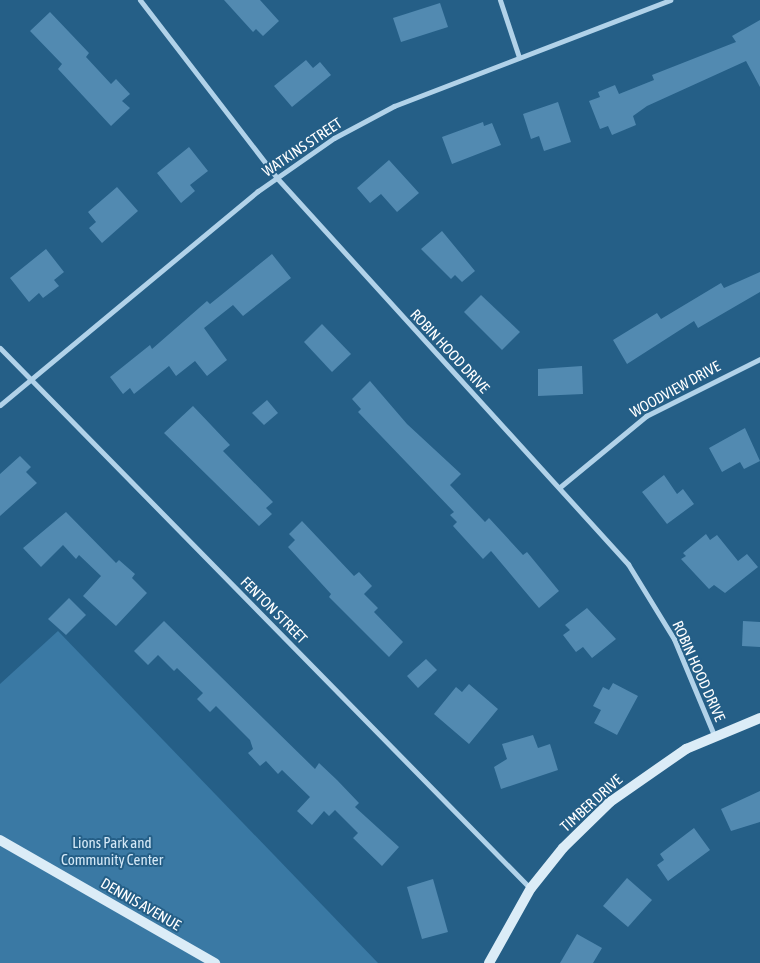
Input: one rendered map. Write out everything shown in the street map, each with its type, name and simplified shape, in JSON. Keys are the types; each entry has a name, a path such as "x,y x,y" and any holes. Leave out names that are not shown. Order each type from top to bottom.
{"street":[{"name":"ROBIN HOOD DRIVE","path":"140,0 278,178 628,564 664,622 697,690 714,734"},
{"path":"500,0 519,57"},
{"name":"WATKINS STREET","path":"0,405 28,378 278,178 334,138 394,106 670,0"},
{"name":"FENTON STREET","path":"0,348 531,888"},
{"name":"WOODVIEW DRIVE","path":"560,487 646,416 760,359"},
{"name":"TIMBER DRIVE","path":"489,963 516,909 531,888 563,848 610,802 714,734 760,718"},
{"name":"DENNIS AVENUE","path":"0,840 215,963"}],"green space":[{"name":"Lions Park and Community Center","path":"58,631 378,963 0,963 0,684"}],"building":[{"path":"224,0 260,0 279,21 263,36 256,29 253,32"},
{"path":"440,3 448,27 401,42 393,18"},
{"path":"50,12 89,53 86,57 111,84 116,79 130,94 122,101 130,108 111,126 58,69 62,64 30,31"},
{"path":"760,20 760,87 746,61 647,106 633,116 636,125 612,135 608,126 600,129 589,101 600,97 598,92 615,85 619,94 654,80 652,75 736,42 732,36"},
{"path":"306,60 313,68 320,62 331,75 292,107 274,86"},
{"path":"558,102 571,142 544,151 539,136 531,139 523,114"},
{"path":"483,122 484,126 492,123 501,145 452,164 442,137"},
{"path":"189,147 208,171 190,185 195,191 181,203 157,173"},
{"path":"389,160 419,193 397,212 381,194 370,203 357,188"},
{"path":"117,187 138,211 102,243 89,228 96,222 88,212"},
{"path":"442,231 475,271 462,282 455,275 451,279 421,249"},
{"path":"46,249 64,272 54,280 59,286 43,298 39,293 29,302 10,278"},
{"path":"272,254 291,278 243,316 233,305 204,328 227,360 207,376 195,361 176,376 169,366 134,394 130,388 123,394 110,377 150,345 152,349 207,301 210,304"},
{"path":"760,272 760,292 698,328 694,321 627,364 613,340 657,313 661,319 721,283 724,288"},
{"path":"481,295 520,332 502,350 464,312"},
{"path":"322,324 351,354 332,372 304,342"},
{"path":"582,366 583,394 538,396 538,369"},
{"path":"370,381 407,424 461,474 450,485 485,522 489,518 523,555 527,552 559,591 539,608 491,551 483,559 453,526 457,522 450,515 454,512 358,412 361,409 352,399"},
{"path":"267,400 278,413 264,425 252,413"},
{"path":"193,406 230,445 223,451 273,502 266,508 272,514 259,526 164,433"},
{"path":"745,428 760,461 744,469 740,462 722,472 709,448"},
{"path":"20,456 31,467 26,472 37,483 0,516 0,474"},
{"path":"664,475 677,494 683,489 694,504 667,524 642,492"},
{"path":"66,512 116,563 119,560 135,574 132,578 147,593 116,626 83,596 101,576 79,555 76,559 63,545 41,567 23,548"},
{"path":"302,521 354,576 359,572 372,586 364,594 378,608 374,612 403,642 389,657 329,597 331,594 288,547 295,540 289,534"},
{"path":"706,534 710,540 717,535 738,561 747,554 758,567 725,593 714,585 709,589 681,559 686,556 683,553"},
{"path":"69,598 86,615 66,635 48,619"},
{"path":"587,608 616,639 592,658 583,647 576,652 563,635 570,630 565,625"},
{"path":"164,621 315,769 319,763 337,780 359,803 355,807 399,847 382,866 353,838 358,833 335,810 329,816 324,811 312,825 297,811 310,797 282,770 278,774 266,761 260,766 248,753 253,749 250,740 216,706 210,712 197,699 203,693 177,668 174,671 158,655 148,665 134,651"},
{"path":"743,621 760,622 760,647 742,646"},
{"path":"426,659 437,670 418,688 407,676"},
{"path":"613,683 638,696 617,735 594,723 601,710 593,706 603,687 609,690"},
{"path":"469,684 498,709 469,744 434,714 456,687 462,692"},
{"path":"533,735 538,748 550,744 558,770 501,789 494,767 507,759 502,744"},
{"path":"760,791 760,822 731,831 721,809"},
{"path":"694,828 710,850 668,881 657,865 664,860 660,854"},
{"path":"627,878 652,900 628,927 603,906"},
{"path":"433,879 448,932 422,939 407,887"},
{"path":"577,934 602,948 593,963 560,963"}]}
